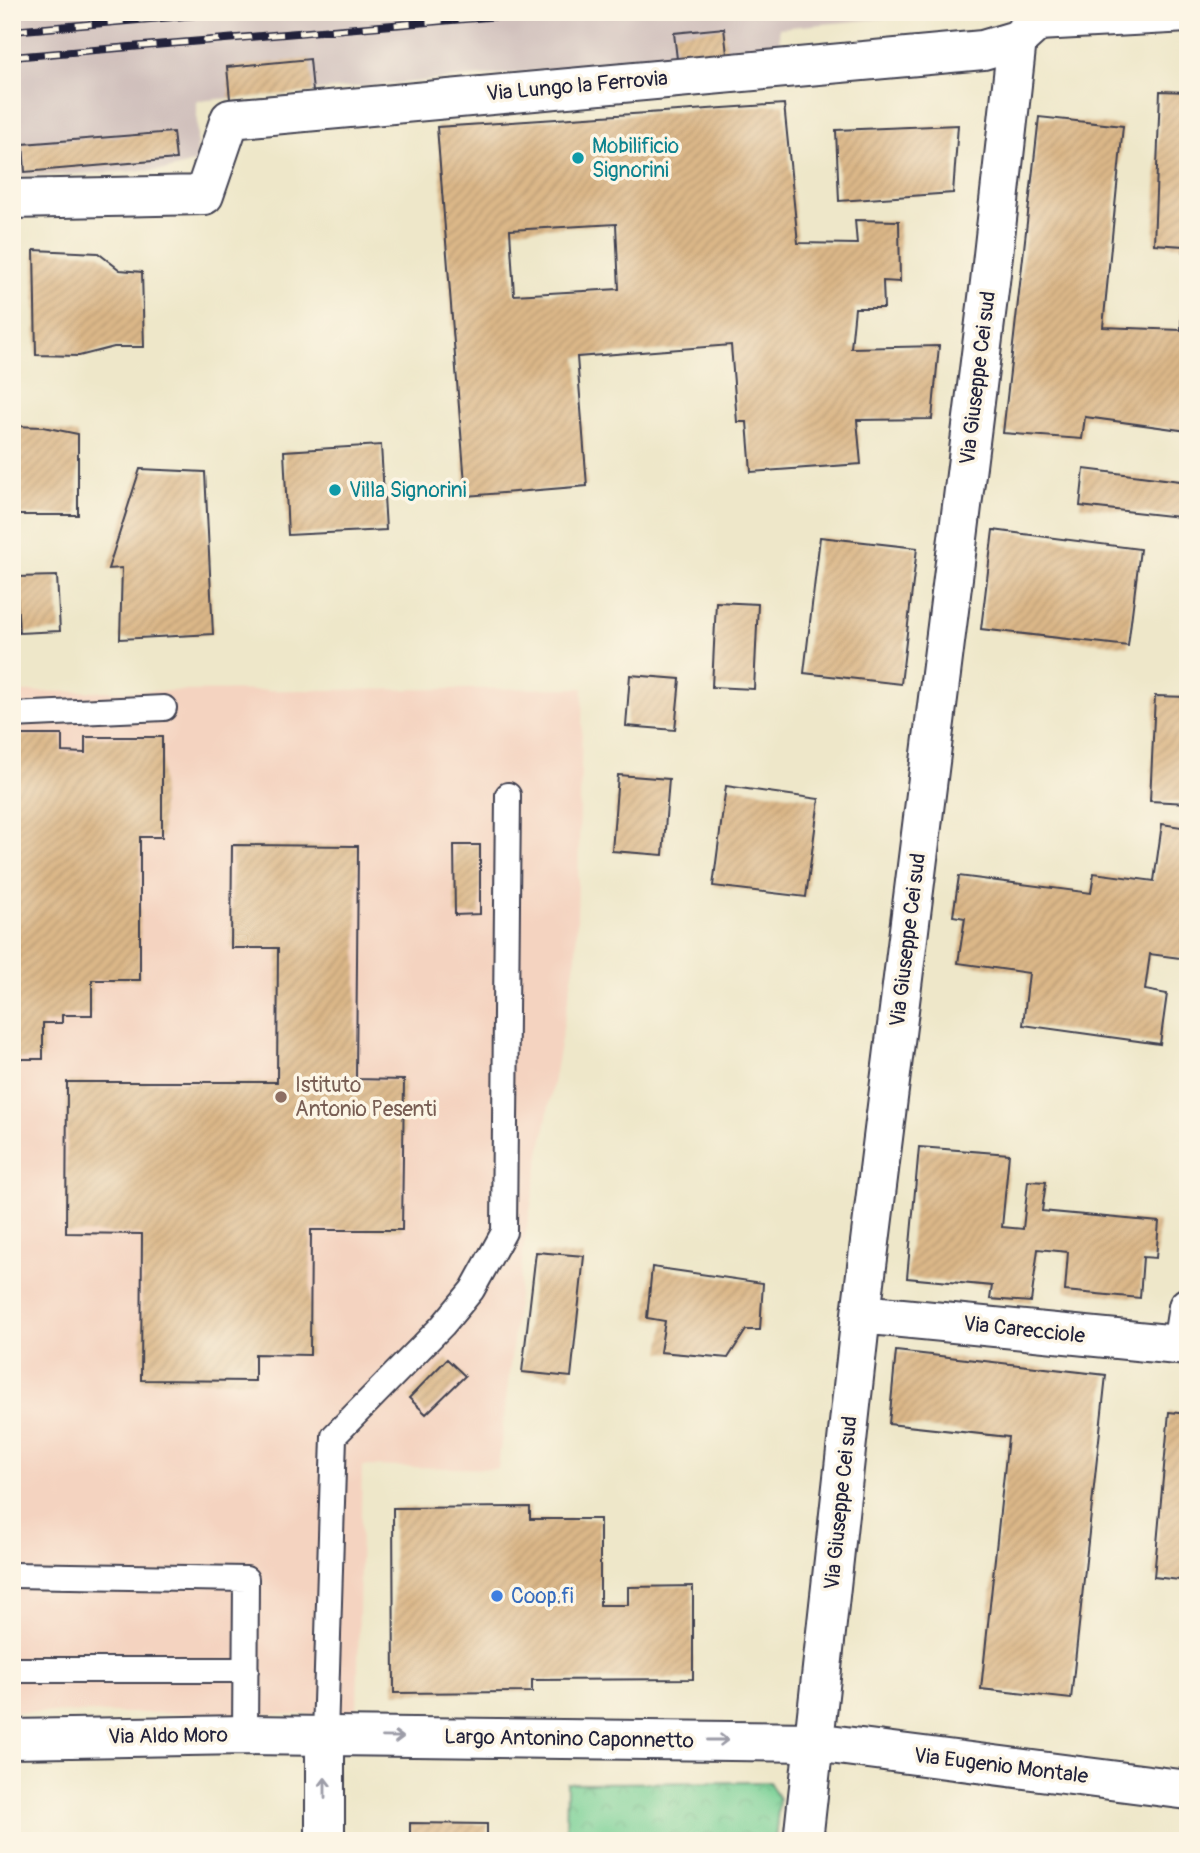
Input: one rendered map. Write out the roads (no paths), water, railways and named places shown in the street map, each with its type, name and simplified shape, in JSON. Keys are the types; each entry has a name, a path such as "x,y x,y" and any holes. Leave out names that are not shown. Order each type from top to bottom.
{"street":[{"name":"Via Lungo la Ferrovia","path":"12,199 204,195 230,119 983,50 1017,40 1038,21 1188,13"},
{"name":"Via Giuseppe Cei sud","path":"803,1841 861,1314 990,282 1017,40"},
{"path":"1185,1346 1188,1307"},
{"name":"Via Carecciole","path":"861,1314 1185,1346"},
{"name":"Via Aldo Moro","path":"12,1739 325,1736"},
{"name":"Largo Antonino Caponnetto","path":"325,1736 814,1742"},
{"path":"325,1736 325,1841"},
{"name":"Via Eugenio Montale","path":"814,1742 1188,1790"}],"lane":[{"path":"990,282 978,267 999,80"},
{"path":"12,716 164,708"},
{"path":"325,1736 334,1436 443,1325 472,1290 504,1232 508,795"},
{"path":"12,1575 246,1579 245,1735"},
{"path":"12,1670 246,1670"}],"railway":[{"path":"12,31 230,12"},
{"path":"12,57 548,12"}],"place":[{"name":"Mobilificio Signorini","path":"578,158"},
{"name":"Villa Signorini","path":"335,490"},
{"name":"Istituto Antonio Pesenti","path":"281,1097"},
{"name":"Coop.fi","path":"497,1596"}]}
